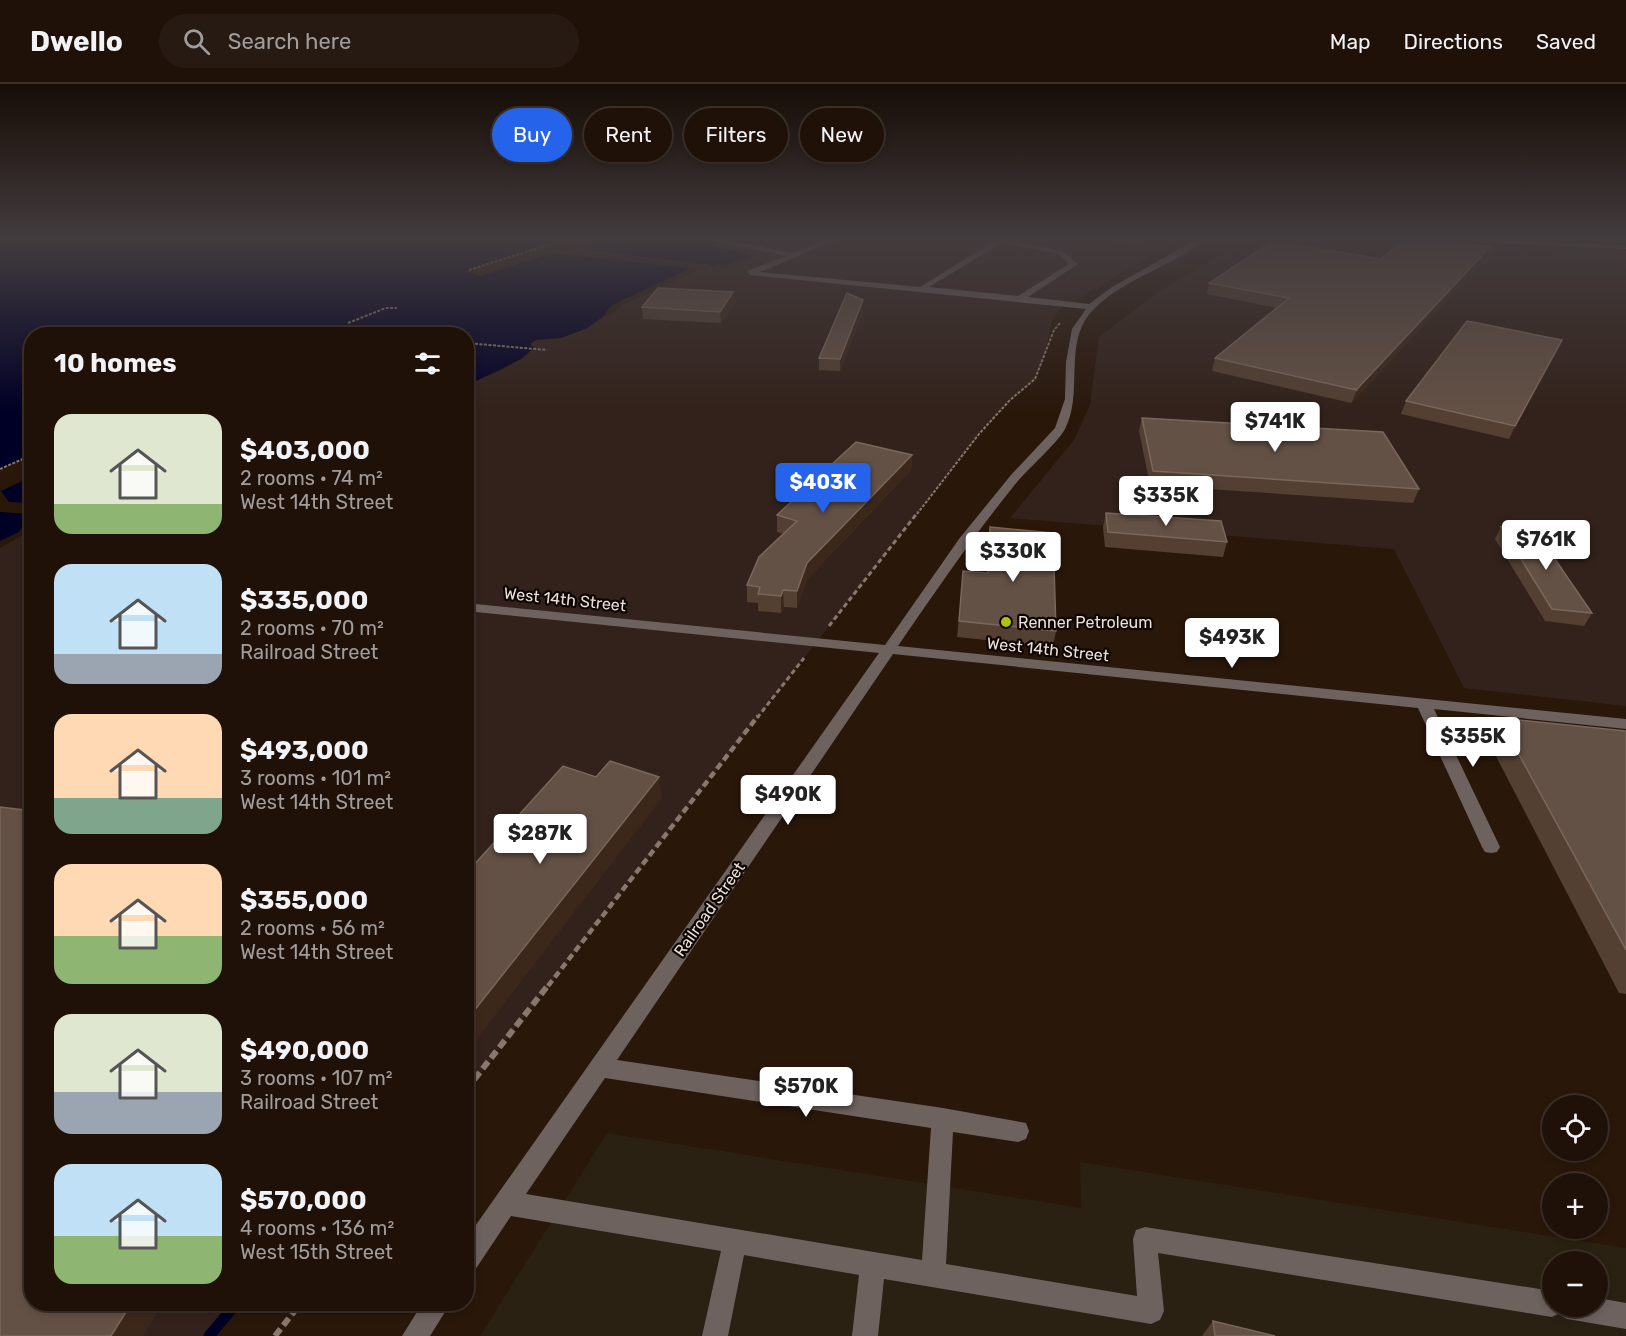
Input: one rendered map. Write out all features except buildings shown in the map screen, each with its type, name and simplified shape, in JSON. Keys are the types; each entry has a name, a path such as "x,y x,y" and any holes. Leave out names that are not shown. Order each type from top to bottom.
{"street":[{"path":"1003,296 1091,307 1105,296"},
{"name":"Railroad Street","path":"474,1249 988,509 1060,429 1070,399 1070,362 1076,329 1091,307"},
{"name":"West 14th Street","path":"474,608 1626,724"},
{"path":"1424,704 1491,847"},
{"path":"600,1067 1018,1131"},
{"path":"933,1274 943,1119"},
{"path":"506,1203 1151,1311 1145,1239 1542,1302"},
{"path":"715,1336 735,1241"},
{"path":"865,1336 873,1264"},
{"path":"415,1336 432,1311"},
{"path":"1608,1313 1626,1316"}],"path":[{"path":"348,323 386,308 398,308"},
{"path":"474,345 547,350"},
{"path":"0,469 24,458"},
{"path":"275,1336 295,1311"}],"shaded area":[{"path":"632,296 1081,296 1061,308 1052,320 1044,358 1035,379 1010,400 979,434 474,1081 474,381 498,372 521,359 533,348 530,344 536,340 561,338"},
{"path":"1152,296 1626,296 1626,706 1464,688 1394,549 1010,518 1074,440 1090,405 1099,337"},
{"path":"24,525 24,1311 228,1311 208,1336 0,1336 0,545"},
{"path":"607,1133 1081,1208 1080,1162 1542,1235 1542,1239 1569,1239 1626,1248 1626,1336 480,1336"}],"water":[{"path":"0,296 636,296 622,303 586,329 561,338 536,340 530,344 534,348 521,359 474,382 474,327 24,327 24,530 20,536 0,545"}],"pier":[{"path":"630,296 641,296 623,305 606,318 605,313 612,305"},
{"path":"24,458 24,480 1,491 9,502 24,503 24,514 0,512 0,469"},
{"path":"24,524 23,535 0,548 0,541 19,532"}],"waterway":[{"path":"209,1336 230,1311"}],"place":[{"name":"Renner Petroleum","path":"1006,622"}]}
